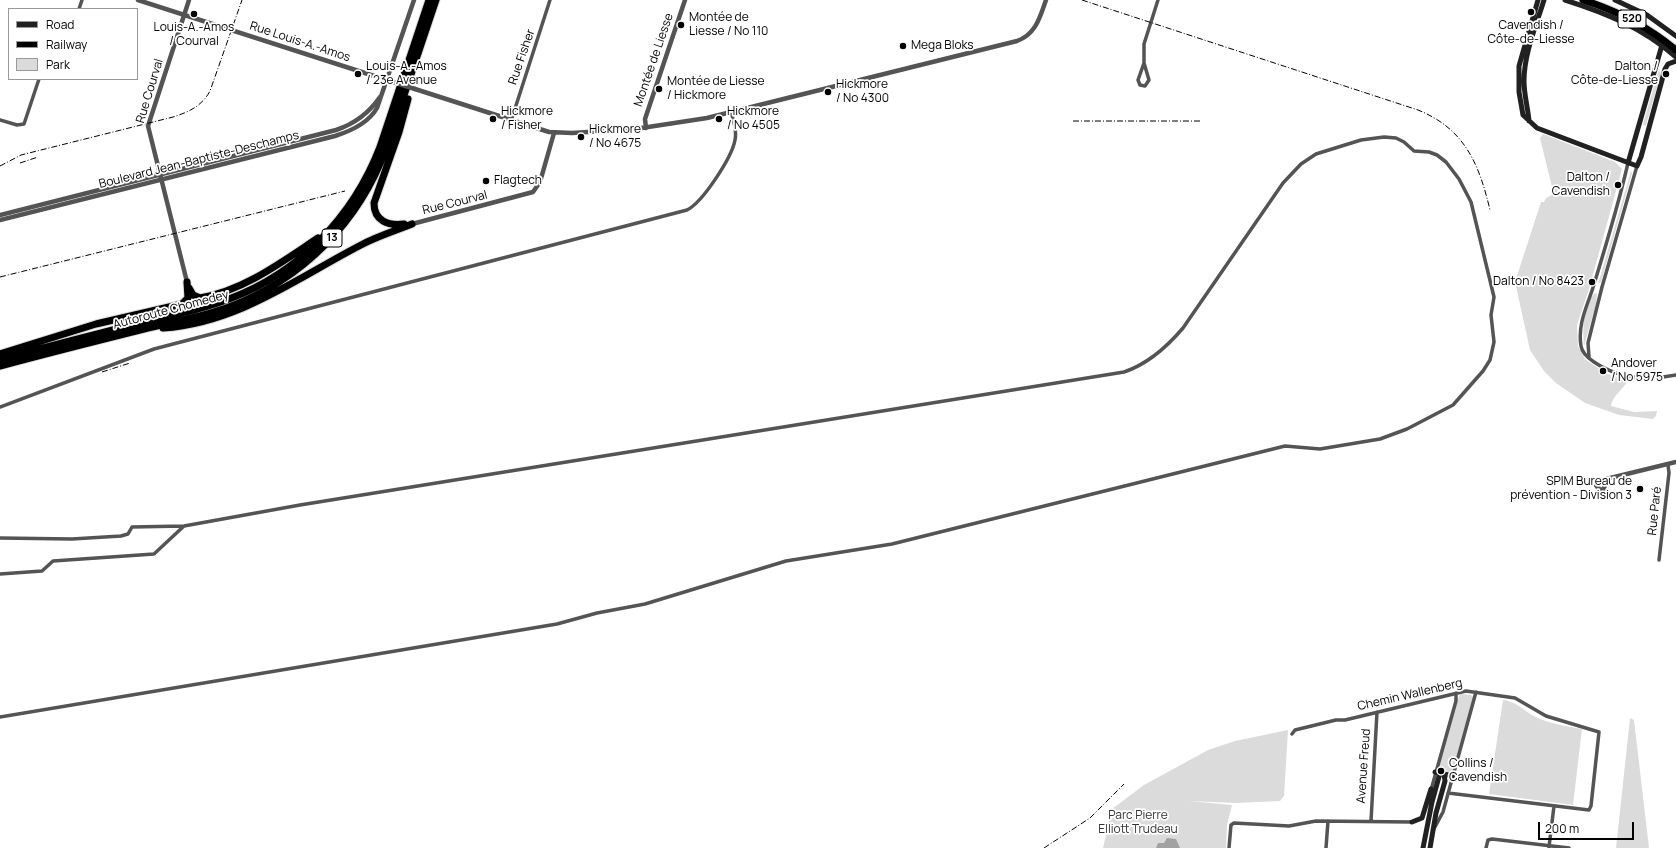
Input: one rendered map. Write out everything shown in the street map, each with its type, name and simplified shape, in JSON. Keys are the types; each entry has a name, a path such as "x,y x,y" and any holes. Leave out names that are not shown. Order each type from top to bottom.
{"highway":[{"name":"Autoroute Chomedey","path":"0,359 198,309 229,299 256,287 286,270 311,249 329,231 356,195 375,158 429,0"},
{"name":"Autoroute Chomedey","path":"0,366 216,311 253,296 291,274 330,241 359,204 377,172 436,0"},
{"name":"520","path":"1582,0 1632,19 1656,34 1676,50"},
{"name":"520","path":"1598,0 1643,20 1676,44"},
{"path":"412,224 394,225 383,222 375,211 374,200 401,126 420,50"},
{"path":"147,329 184,326 239,311 275,293 361,245 412,224"},
{"path":"187,282 193,294 197,298 202,298 217,293 266,271 329,231"},
{"path":"0,354 84,327 182,304 188,298 187,282"}],"main road":[{"path":"1538,0 1521,57 1518,75 1520,104 1523,115 1537,128 1637,166 1643,150 1665,69 1668,64 1676,61"},
{"path":"1529,121 1524,89 1525,65 1544,0"},
{"path":"1565,0 1621,20 1644,32 1676,57"},
{"path":"1615,0 1643,13 1676,36"},
{"path":"1628,163 1662,45"},
{"path":"1440,773 1453,776"},
{"path":"1423,848 1440,773"},
{"path":"1430,848 1444,781 1440,773"},
{"path":"1412,822 1422,818 1431,790"},
{"path":"1412,822 1422,824 1426,831"}],"street":[{"name":"Rue Louis-A.-Amos","path":"138,0 511,121 554,133 582,133 646,128 731,112 1017,41 1026,36 1035,28 1046,0"},
{"name":"Rue Courval","path":"187,282 148,126 189,0"},
{"name":"Boulevard Jean-Baptiste-Deschamps","path":"0,214 161,177 340,129 362,116 373,106 383,92 414,0"},
{"name":"Rue Fisher","path":"511,121 550,0"},
{"name":"Montée de Liesse","path":"646,128 645,119 685,0"},
{"path":"1144,63 1138,80 1140,84 1145,86 1149,80 1144,63 1143,47 1158,0"},
{"path":"0,120 18,126 24,124 40,80"},
{"path":"0,407 154,349 687,210 705,195 733,148 735,133 731,112"},
{"name":"Rue Courval","path":"412,224 533,192 540,182 554,133"},
{"path":"0,538 72,539 121,536 128,534 132,527 184,526 354,496 1124,372 1155,356 1165,348 1183,328 1283,183 1295,169 1316,154 1361,140 1384,137 1396,138 1404,142 1414,151 1434,153 1446,162 1464,186 1471,202 1493,293 1491,315 1494,336 1493,349 1490,360 1483,371 1453,405 1403,430 1380,439 1320,449 1285,446 892,544 786,561 645,604 597,613 557,624 0,717"},
{"path":"1628,163 1595,283 1582,321 1581,346 1589,358 1608,370 1633,377 1657,378 1676,375"},
{"path":"1589,358 1587,352 1588,343 1602,285 1637,166"},
{"name":"Boulevard Jean-Baptiste-Deschamps","path":"0,220 108,190"},
{"path":"1606,480 1676,462"},
{"name":"Rue Paré","path":"1659,560 1669,473 1668,465"},
{"path":"0,574 42,571 53,561 154,554 184,526"},
{"path":"1434,828 1442,815 1476,692"},
{"name":"Chemin Wallenberg","path":"1292,734 1295,730 1336,720 1345,720 1456,693 1476,692 1515,698 1546,716 1600,732 1592,806 1589,810 1554,806"},
{"path":"1428,822 1431,790 1440,773 1456,701 1456,693"},
{"name":"Avenue Freud","path":"1371,821 1376,712"},
{"path":"1448,793 1554,806 1549,847"},
{"path":"1229,848 1232,824 1288,826 1312,821 1412,822"},
{"path":"1326,848 1328,821"},
{"path":"1486,848 1488,840 1492,839 1549,847 1569,848"}],"green space":[{"path":"1660,71 1661,74 1646,125 1644,126 1643,124 1658,72"},
{"path":"1543,134 1615,162 1622,169 1589,289 1577,325 1578,346 1585,359 1605,373 1628,381 1615,397 1611,406 1634,412 1657,411 1656,416 1653,419 1619,415 1585,403 1556,383 1544,371 1530,350 1515,282 1541,202 1544,202 1546,198 1552,195 1553,191 1540,138"},
{"path":"1631,171 1632,173 1601,282 1598,284"},
{"path":"1595,293 1597,294 1596,304 1584,346 1584,318 1588,304"},
{"path":"1461,694 1471,695 1473,697 1452,772 1450,773 1438,768 1459,696"},
{"path":"1503,700 1514,703 1541,719 1582,729 1573,805 1489,794"},
{"path":"1630,718 1634,720 1649,848 1616,848"},
{"name":"Parc Pierre Elliott Trudeau","path":"1288,730 1284,796 1280,801 1235,803 1189,801 1232,805 1227,825 1226,848 1103,848 1112,809 1144,785 1208,750 1235,741"}],"shaded area":[{"path":"1167,838 1176,839 1180,848 1156,848 1158,843 1164,843"}],"railway":[{"path":"0,166 21,155 173,117 194,108 203,101 210,91 242,0"},
{"path":"1082,0 1418,110 1434,118 1448,127 1468,150 1481,178 1490,210"},
{"path":"1073,121 1202,121"},
{"path":"20,163 38,157"},
{"path":"0,277 345,191"},
{"path":"102,372 130,363"},
{"path":"1044,848 1090,818 1124,784"}],"place":[{"name":"Cavendish / Côte-de-Liesse","path":"1531,12"},
{"name":"Louis-A.-Amos / Courval","path":"194,14"},
{"name":"Montée de Liesse / No 110","path":"681,25"},
{"name":"Mega Bloks","path":"903,46"},
{"name":"Louis-A.-Amos / 23e Avenue","path":"358,74"},
{"name":"Dalton / Côte-de-Liesse","path":"1666,74"},
{"name":"Montée de Liesse / Hickmore","path":"659,89"},
{"name":"Hickmore / No 4300","path":"828,92"},
{"name":"Hickmore / Fisher","path":"493,119"},
{"name":"Hickmore / No 4505","path":"719,119"},
{"name":"Hickmore / No 4675","path":"581,137"},
{"name":"Flagtech","path":"486,181"},
{"name":"Dalton / Cavendish","path":"1618,185"},
{"name":"Dalton / No 8423","path":"1592,282"},
{"name":"Andover / No 5975","path":"1603,371"},
{"name":"SPIM Bureau de prévention - Division 3","path":"1640,489"},
{"name":"Collins / Cavendish","path":"1441,771"}]}
